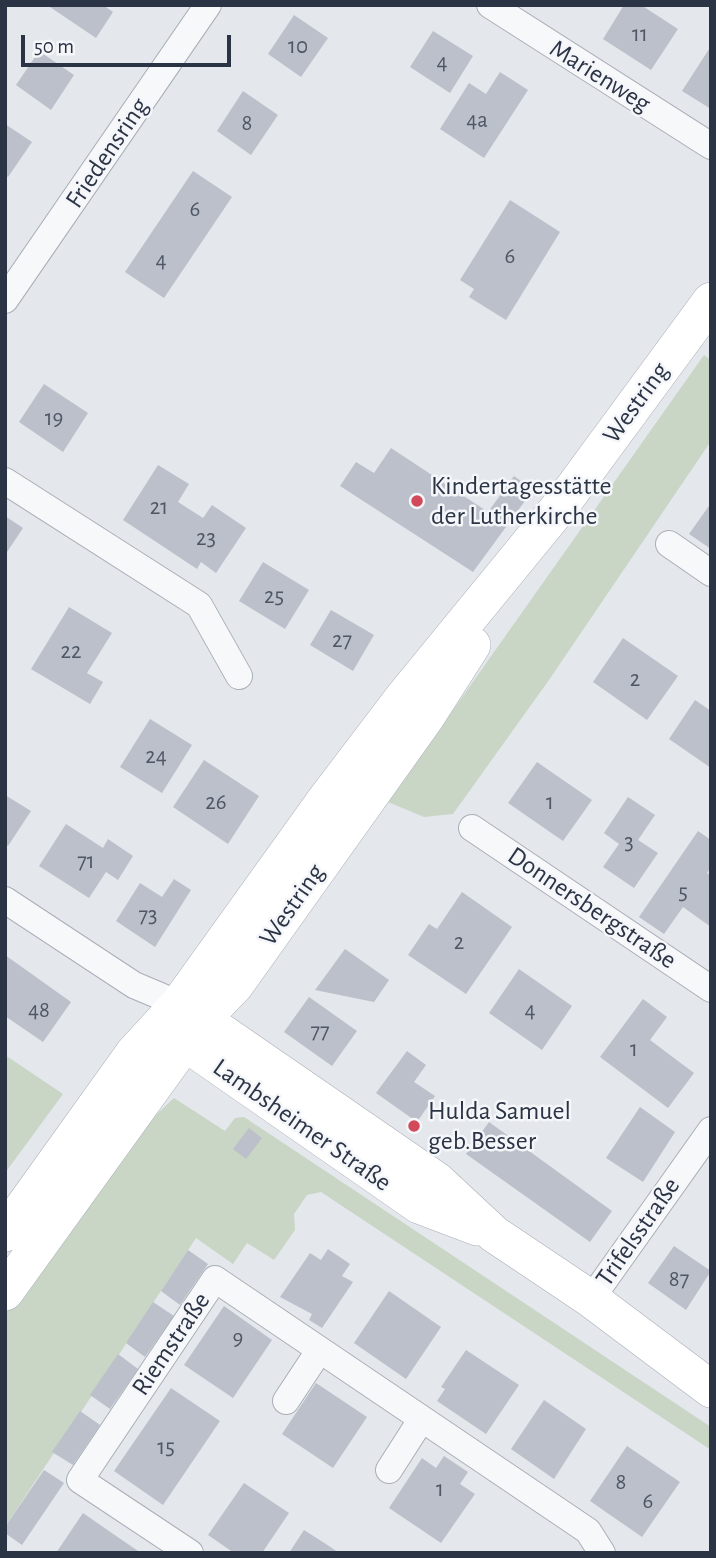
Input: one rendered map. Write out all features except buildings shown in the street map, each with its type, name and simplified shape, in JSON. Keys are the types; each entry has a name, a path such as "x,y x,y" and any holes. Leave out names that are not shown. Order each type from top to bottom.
{"main road":[{"name":"Westring","path":"5,1233 134,1053 235,985 426,717 561,505 711,301"},
{"name":"Westring","path":"5,1292 181,1023"},
{"name":"Lambsheimer Straße","path":"181,1023 419,1205 494,1234 591,1299 711,1389"}],"street":[{"name":"Friedensring","path":"5,300 208,5"},
{"name":"Marienweg","path":"490,5 711,146"},
{"path":"5,481 199,605 239,676"},
{"path":"669,544 711,573"},
{"name":"Donnersbergstraße","path":"472,828 711,989"},
{"name":"Lambsheimer Straße","path":"5,900 134,985 181,1023"},
{"name":"Trifelsstraße","path":"591,1299 711,1130"},
{"name":"Riemstraße","path":"187,1552 79,1480 215,1279 588,1531 602,1553"},
{"path":"286,1401 319,1351"},
{"path":"389,1470 421,1420"}],"green space":[{"path":"704,355 711,360 711,441 549,680 453,814 424,817 388,802"},
{"path":"5,1055 63,1094 5,1173"},
{"path":"174,1098 225,1131 235,1118 244,1117 711,1427 711,1450 321,1192 307,1195 294,1214 295,1230 274,1260 247,1243 233,1264 196,1238 5,1527 5,1311 142,1128"}],"place":[{"name":"Kindertagesstätte der Lutherkirche","path":"417,501"},
{"name":"Hulda Samuel geb.Besser","path":"414,1126"}]}
